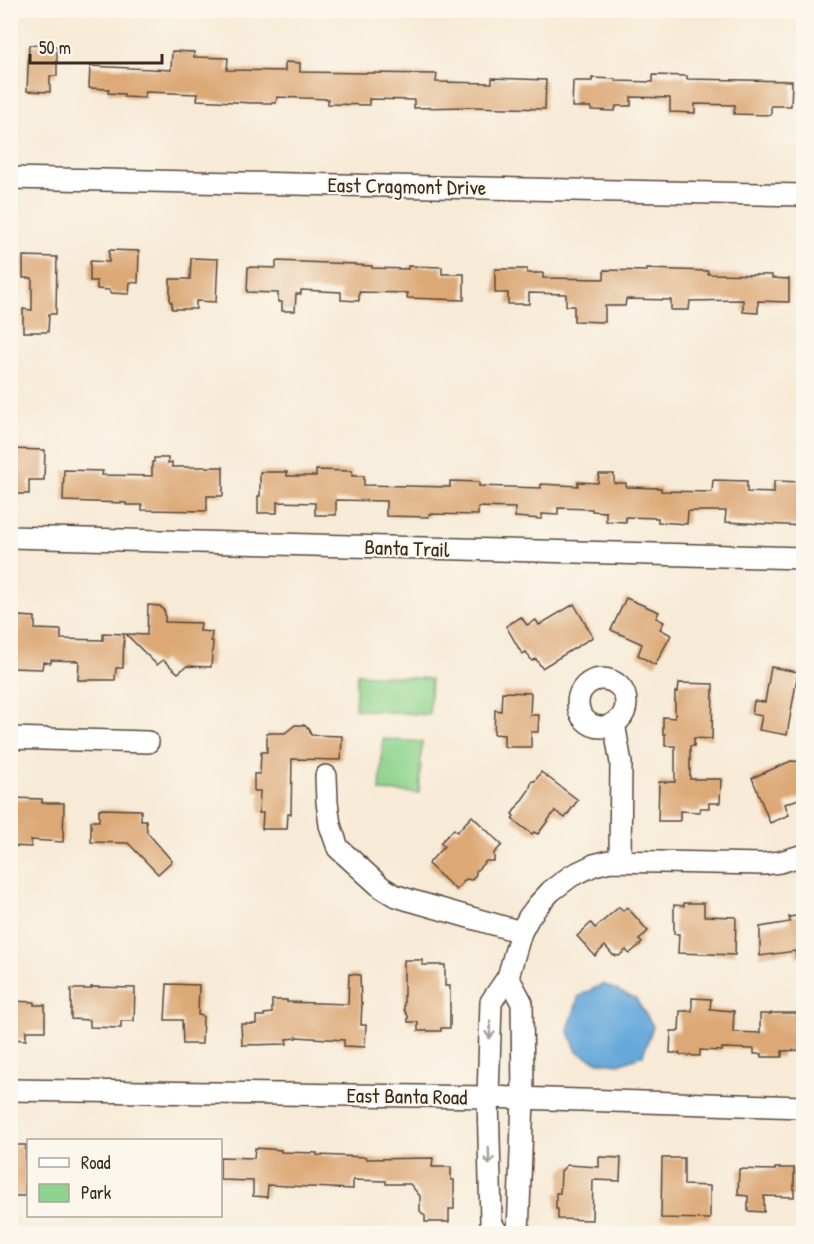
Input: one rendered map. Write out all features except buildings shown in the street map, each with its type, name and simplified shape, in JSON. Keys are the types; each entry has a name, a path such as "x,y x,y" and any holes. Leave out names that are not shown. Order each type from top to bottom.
{"street":[{"name":"East Cragmont Drive","path":"10,178 804,195"},
{"name":"Banta Trail","path":"10,537 804,558"},
{"path":"614,723 621,763 620,860"},
{"path":"10,738 148,742"},
{"path":"326,776 330,825 338,848 381,887 402,898 521,932"},
{"path":"498,1233 491,1222 488,1097 491,1002 508,977 521,932 529,916 550,891 563,881 594,865 610,861 764,864 804,855"},
{"path":"508,977 522,1003 523,1098 518,1233"},
{"name":"East Banta Road","path":"10,1090 488,1097 804,1107"}],"green space":[{"path":"357,674 431,679 429,715 355,709"},
{"path":"383,739 422,742 419,793 380,791"}],"water":[{"path":"603,984 636,999 653,1026 643,1055 619,1064 599,1062 577,1052 568,1029 579,996"}]}
